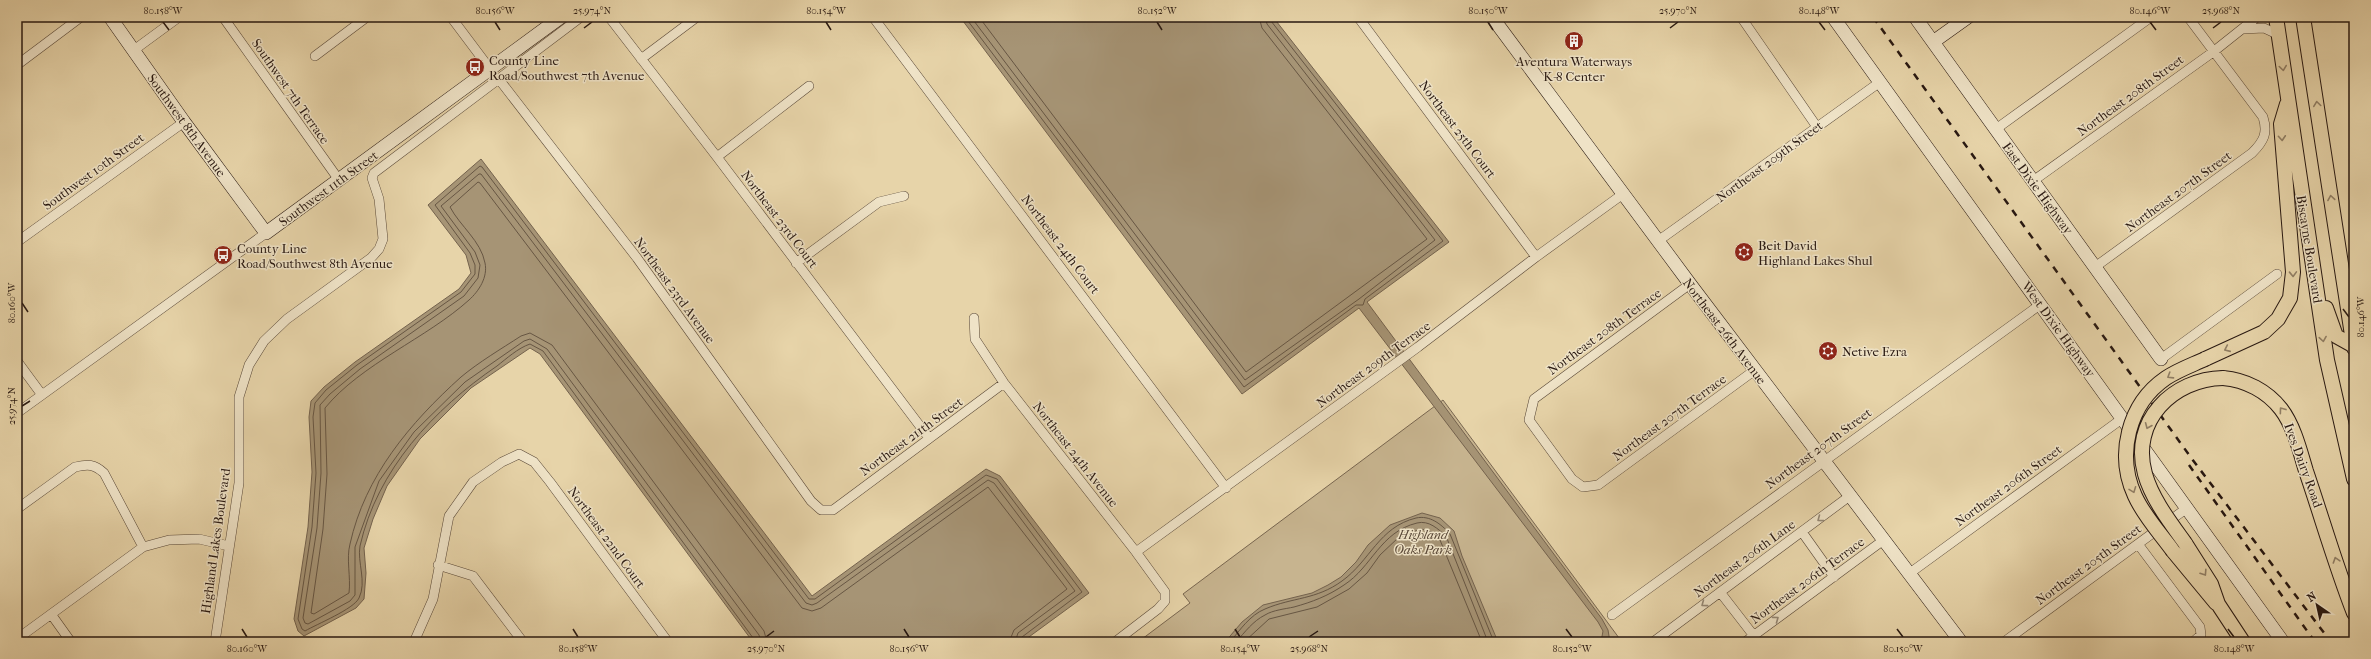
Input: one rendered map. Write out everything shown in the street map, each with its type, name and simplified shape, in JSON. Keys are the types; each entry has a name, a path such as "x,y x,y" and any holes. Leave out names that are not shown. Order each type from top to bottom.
{"main road":[{"name":"Biscayne Boulevard","path":"2276,17 2329,374 2354,479"},
{"path":"2303,17 2354,347"},
{"path":"2243,642 2179,547 2144,510 2132,488 2126,459 2127,439 2136,412 2156,386 2181,369 2253,337 2278,319 2287,305 2293,285 2281,124 2288,100"},
{"path":"2315,286 2330,316 2336,336 2354,347"},
{"name":"Ives Dairy Road","path":"2179,547 2147,481 2142,460 2144,438 2156,411 2171,395 2196,381 2224,378 2242,382 2262,391 2276,403 2285,415 2302,459 2354,613"}],"street":[{"path":"17,65 82,17"},
{"name":"Southwest 8th Avenue","path":"110,17 184,122 266,233"},
{"path":"134,50 179,17"},
{"name":"Southwest 7th Terrace","path":"223,17 339,180"},
{"path":"315,56 367,17"},
{"name":"Northeast 23rd Avenue","path":"451,17 636,258 811,501 821,510 833,510"},
{"name":"Southwest 11th Street","path":"17,413 339,180 494,74 561,17"},
{"path":"494,74 581,17"},
{"name":"Northeast 23rd Court","path":"609,17 717,157 929,438"},
{"path":"641,59 697,17"},
{"name":"Northeast 24th Court","path":"873,17 1226,488"},
{"name":"Northeast 25th Court","path":"1358,17 1536,256"},
{"name":"Northeast 26th Avenue","path":"1492,17 1690,284 1885,539 1961,642"},
{"path":"1741,17 1817,127"},
{"name":"West Dixie Highway","path":"1833,17 2284,642"},
{"name":"East Dixie Highway","path":"1915,17 2161,358"},
{"path":"1933,42 1968,17"},
{"path":"1996,129 2151,17"},
{"path":"2188,17 2213,52"},
{"name":"Northeast 208th Street","path":"2033,181 2213,52 2257,17"},
{"path":"2242,29 2264,28 2279,35"},
{"name":"Northeast 207th Street","path":"2094,267 2252,153 2263,142 2266,129 2263,117 2213,52"},
{"name":"Highland Lakes Boulevard","path":"215,642 239,483 238,397 249,365 264,341 287,319 372,258 379,249 383,239 379,199 372,178 374,173 494,74"},
{"name":"Northeast 209th Street","path":"1658,241 1880,82"},
{"path":"717,157 809,86"},
{"name":"Southwest 10th Street","path":"17,242 184,122"},
{"name":"Northeast 209th Terrace","path":"1136,552 1408,355 1536,256 1623,194"},
{"path":"796,263 878,202 904,196"},
{"path":"2161,358 2277,274"},
{"name":"Northeast 208th Terrace","path":"1598,485 1583,487 1572,479 1529,420 1534,399 1690,284"},
{"name":"Northeast 207th Street","path":"1612,616 1824,460 2041,304"},
{"name":"Northeast 24th Avenue","path":"974,318 975,339 1004,383 1136,552 1165,592 1165,601 1158,609 1115,642"},
{"path":"17,361 42,396"},
{"name":"Northeast 207th Terrace","path":"1598,485 1755,370"},
{"name":"Northeast 211th Street","path":"833,510 1004,383"},
{"name":"Northeast 206th Street","path":"1910,573 2123,418"},
{"name":"Northeast 22nd Court","path":"438,565 450,516 473,482 502,462 520,454 534,462 550,482 668,642"},
{"path":"17,509 75,467 86,465 96,466 104,473 143,547"},
{"name":"Northeast 206th Lane","path":"1653,642 1851,495"},
{"name":"Northeast 205th Street","path":"2004,642 2187,508"},
{"path":"1802,532 1834,577"},
{"path":"17,639 143,547 169,540 199,539 229,546"},
{"name":"Northeast 206th Terrace","path":"1745,642 1885,539"},
{"path":"2138,544 2199,624 2202,632 2193,642"},
{"path":"414,642 433,599 438,565 473,576 523,642"},
{"path":"1720,592 1754,636"},
{"path":"51,614 70,642"}],"green space":[{"name":"Highland Oaks Park","path":"1443,400 1622,642 1138,642 1190,603 1183,594"}],"water":[{"path":"960,17 1273,17 1449,242 1367,302 1602,619 1608,630 1610,642 1601,642 1603,631 1598,622 1359,308 1242,394"},
{"path":"481,159 812,596 986,469 1000,476 1089,593 1022,642 753,642 540,354 530,348 471,388 420,439 387,486 373,519 364,548 366,573 364,599 356,608 304,636 298,631 294,619 308,527 312,472 309,417 311,401 324,387 355,362 459,289 471,273 466,255 428,205"},
{"path":"1422,513 1440,518 1454,531 1462,556 1498,642 1225,642 1242,622 1263,605 1312,593 1328,585 1341,577 1356,562 1368,545 1390,525"}],"railway":[{"path":"1873,17 2192,459 2331,642"},
{"path":"2189,465 2315,642"}],"place":[{"name":"Aventura Waterways K-8 Center","path":"1574,41"},
{"name":"County Line Road/Southwest 7th Avenue","path":"475,67"},
{"name":"Beit David Highland Lakes Shul","path":"1744,252"},
{"name":"County Line Road/Southwest 8th Avenue","path":"223,255"},
{"name":"Netive Ezra","path":"1828,351"}]}
